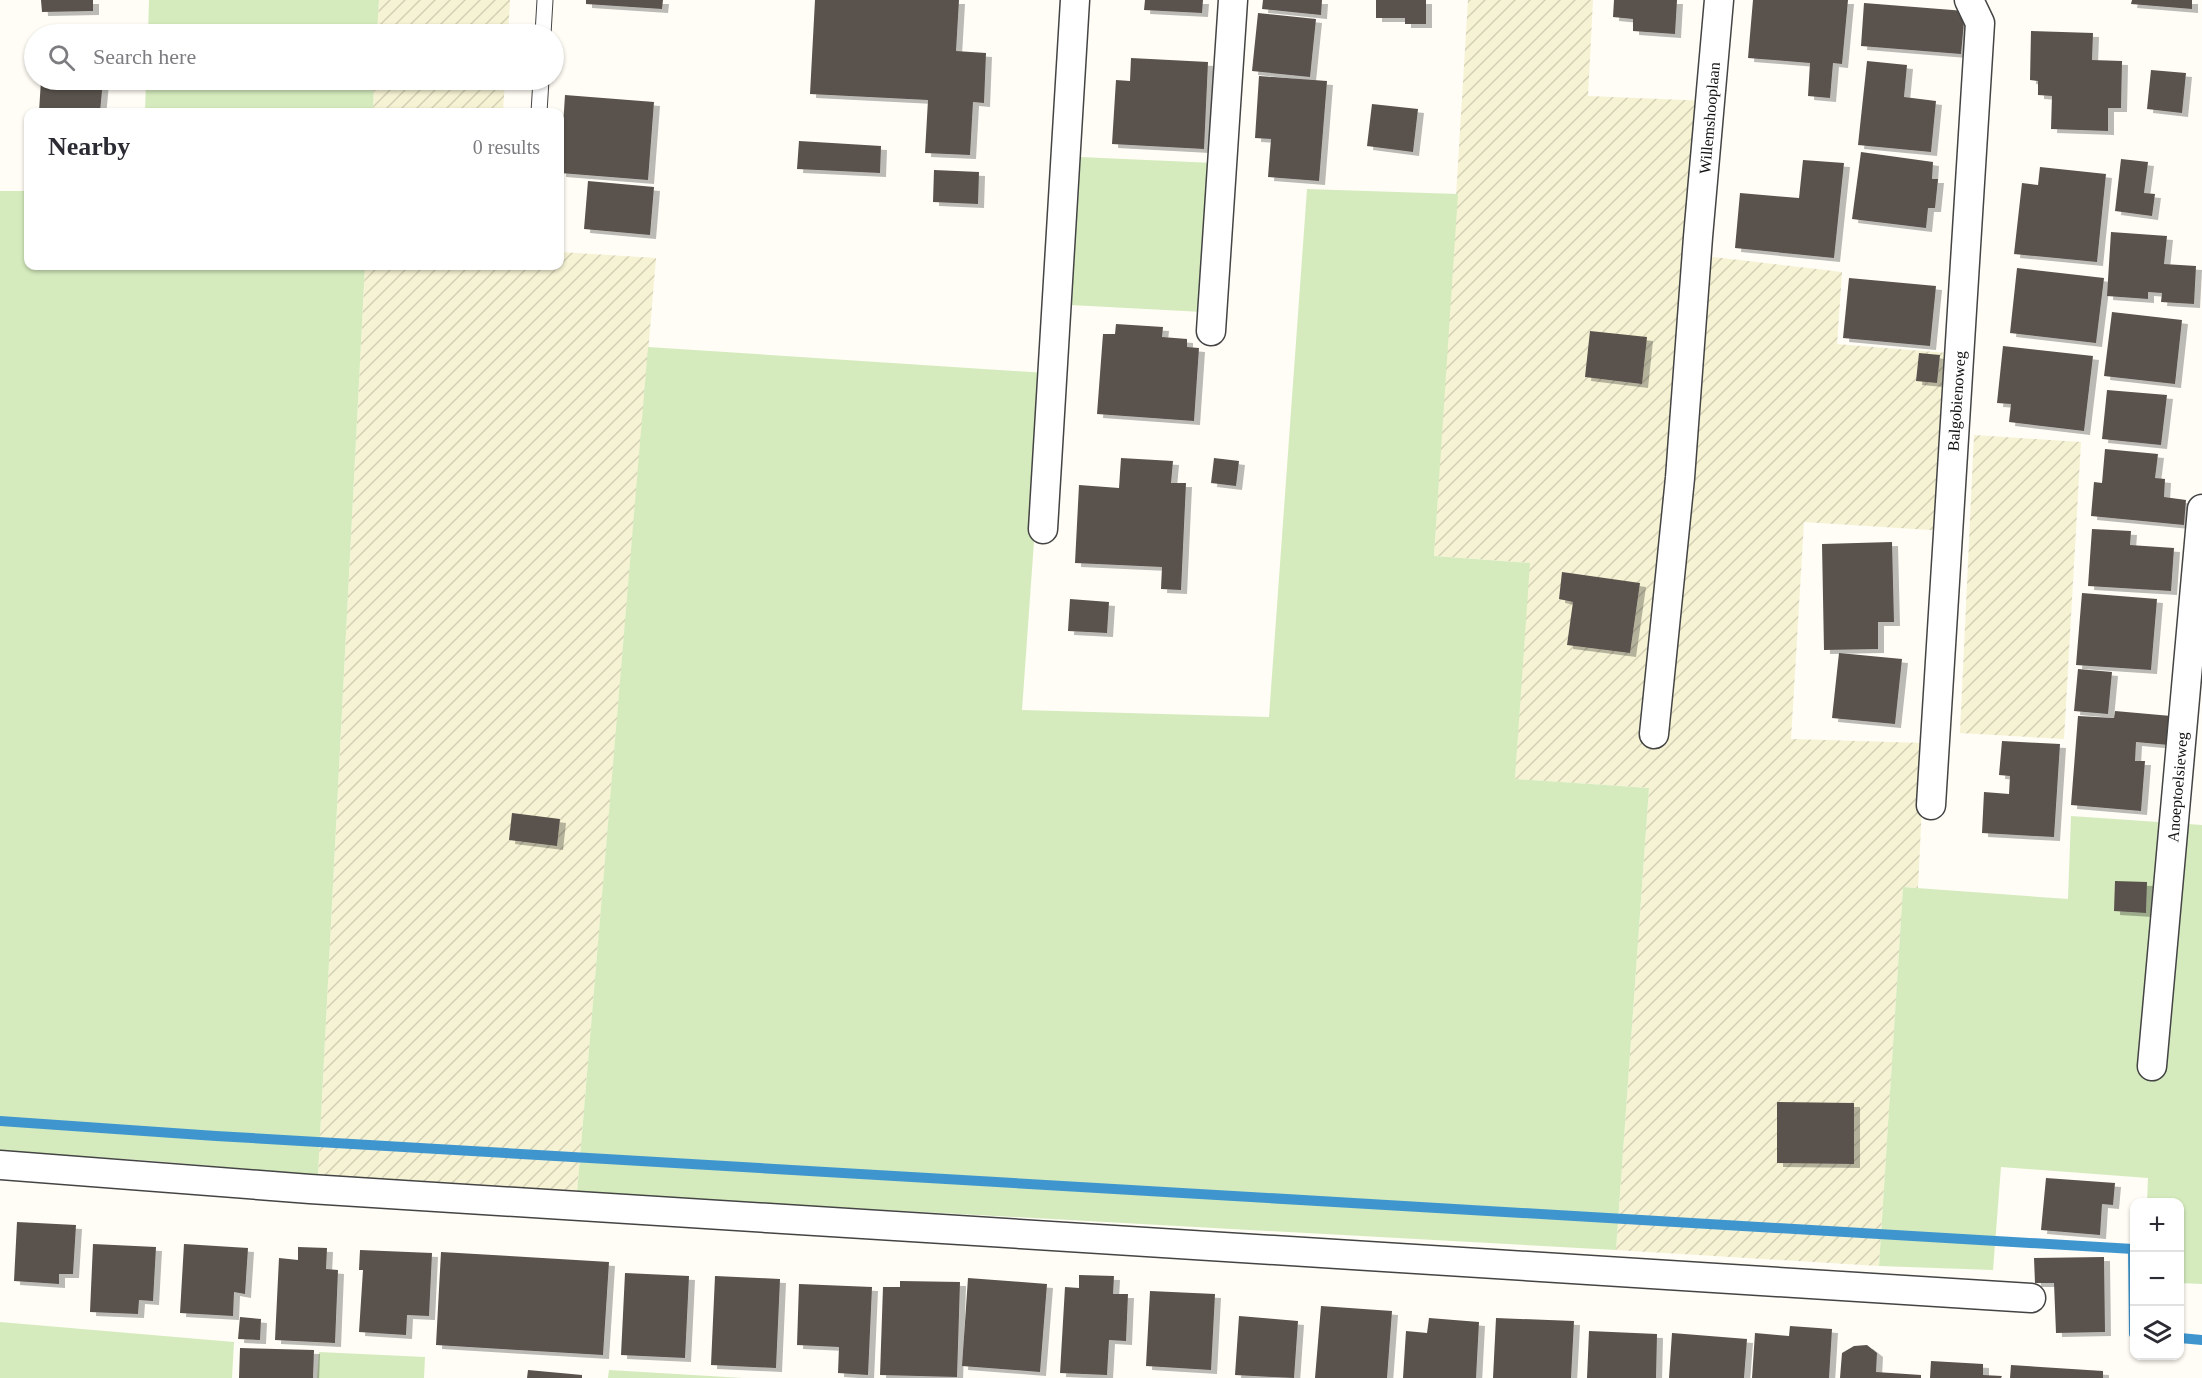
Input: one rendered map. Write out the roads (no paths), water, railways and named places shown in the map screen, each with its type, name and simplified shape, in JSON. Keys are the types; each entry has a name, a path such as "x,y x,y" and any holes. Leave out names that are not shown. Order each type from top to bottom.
{"street":[{"path":"1043,529 1075,0"},
{"path":"1211,331 1233,0"},
{"name":"Willemshooplaan","path":"1654,734 1680,478 1719,0"},
{"name":"Balgobienoweg","path":"1931,805 1980,23 1969,0"},
{"name":"Anoeptoelsieweg","path":"2152,1066 2202,509"},
{"path":"0,1165 346,1191 2031,1298"}],"lane":[{"path":"544,24 545,0"},
{"path":"539,108 540,90"}],"waterway":[{"path":"0,1121 216,1136 2133,1249 2134,1306"},
{"path":"2184,1338 2202,1340"}]}
